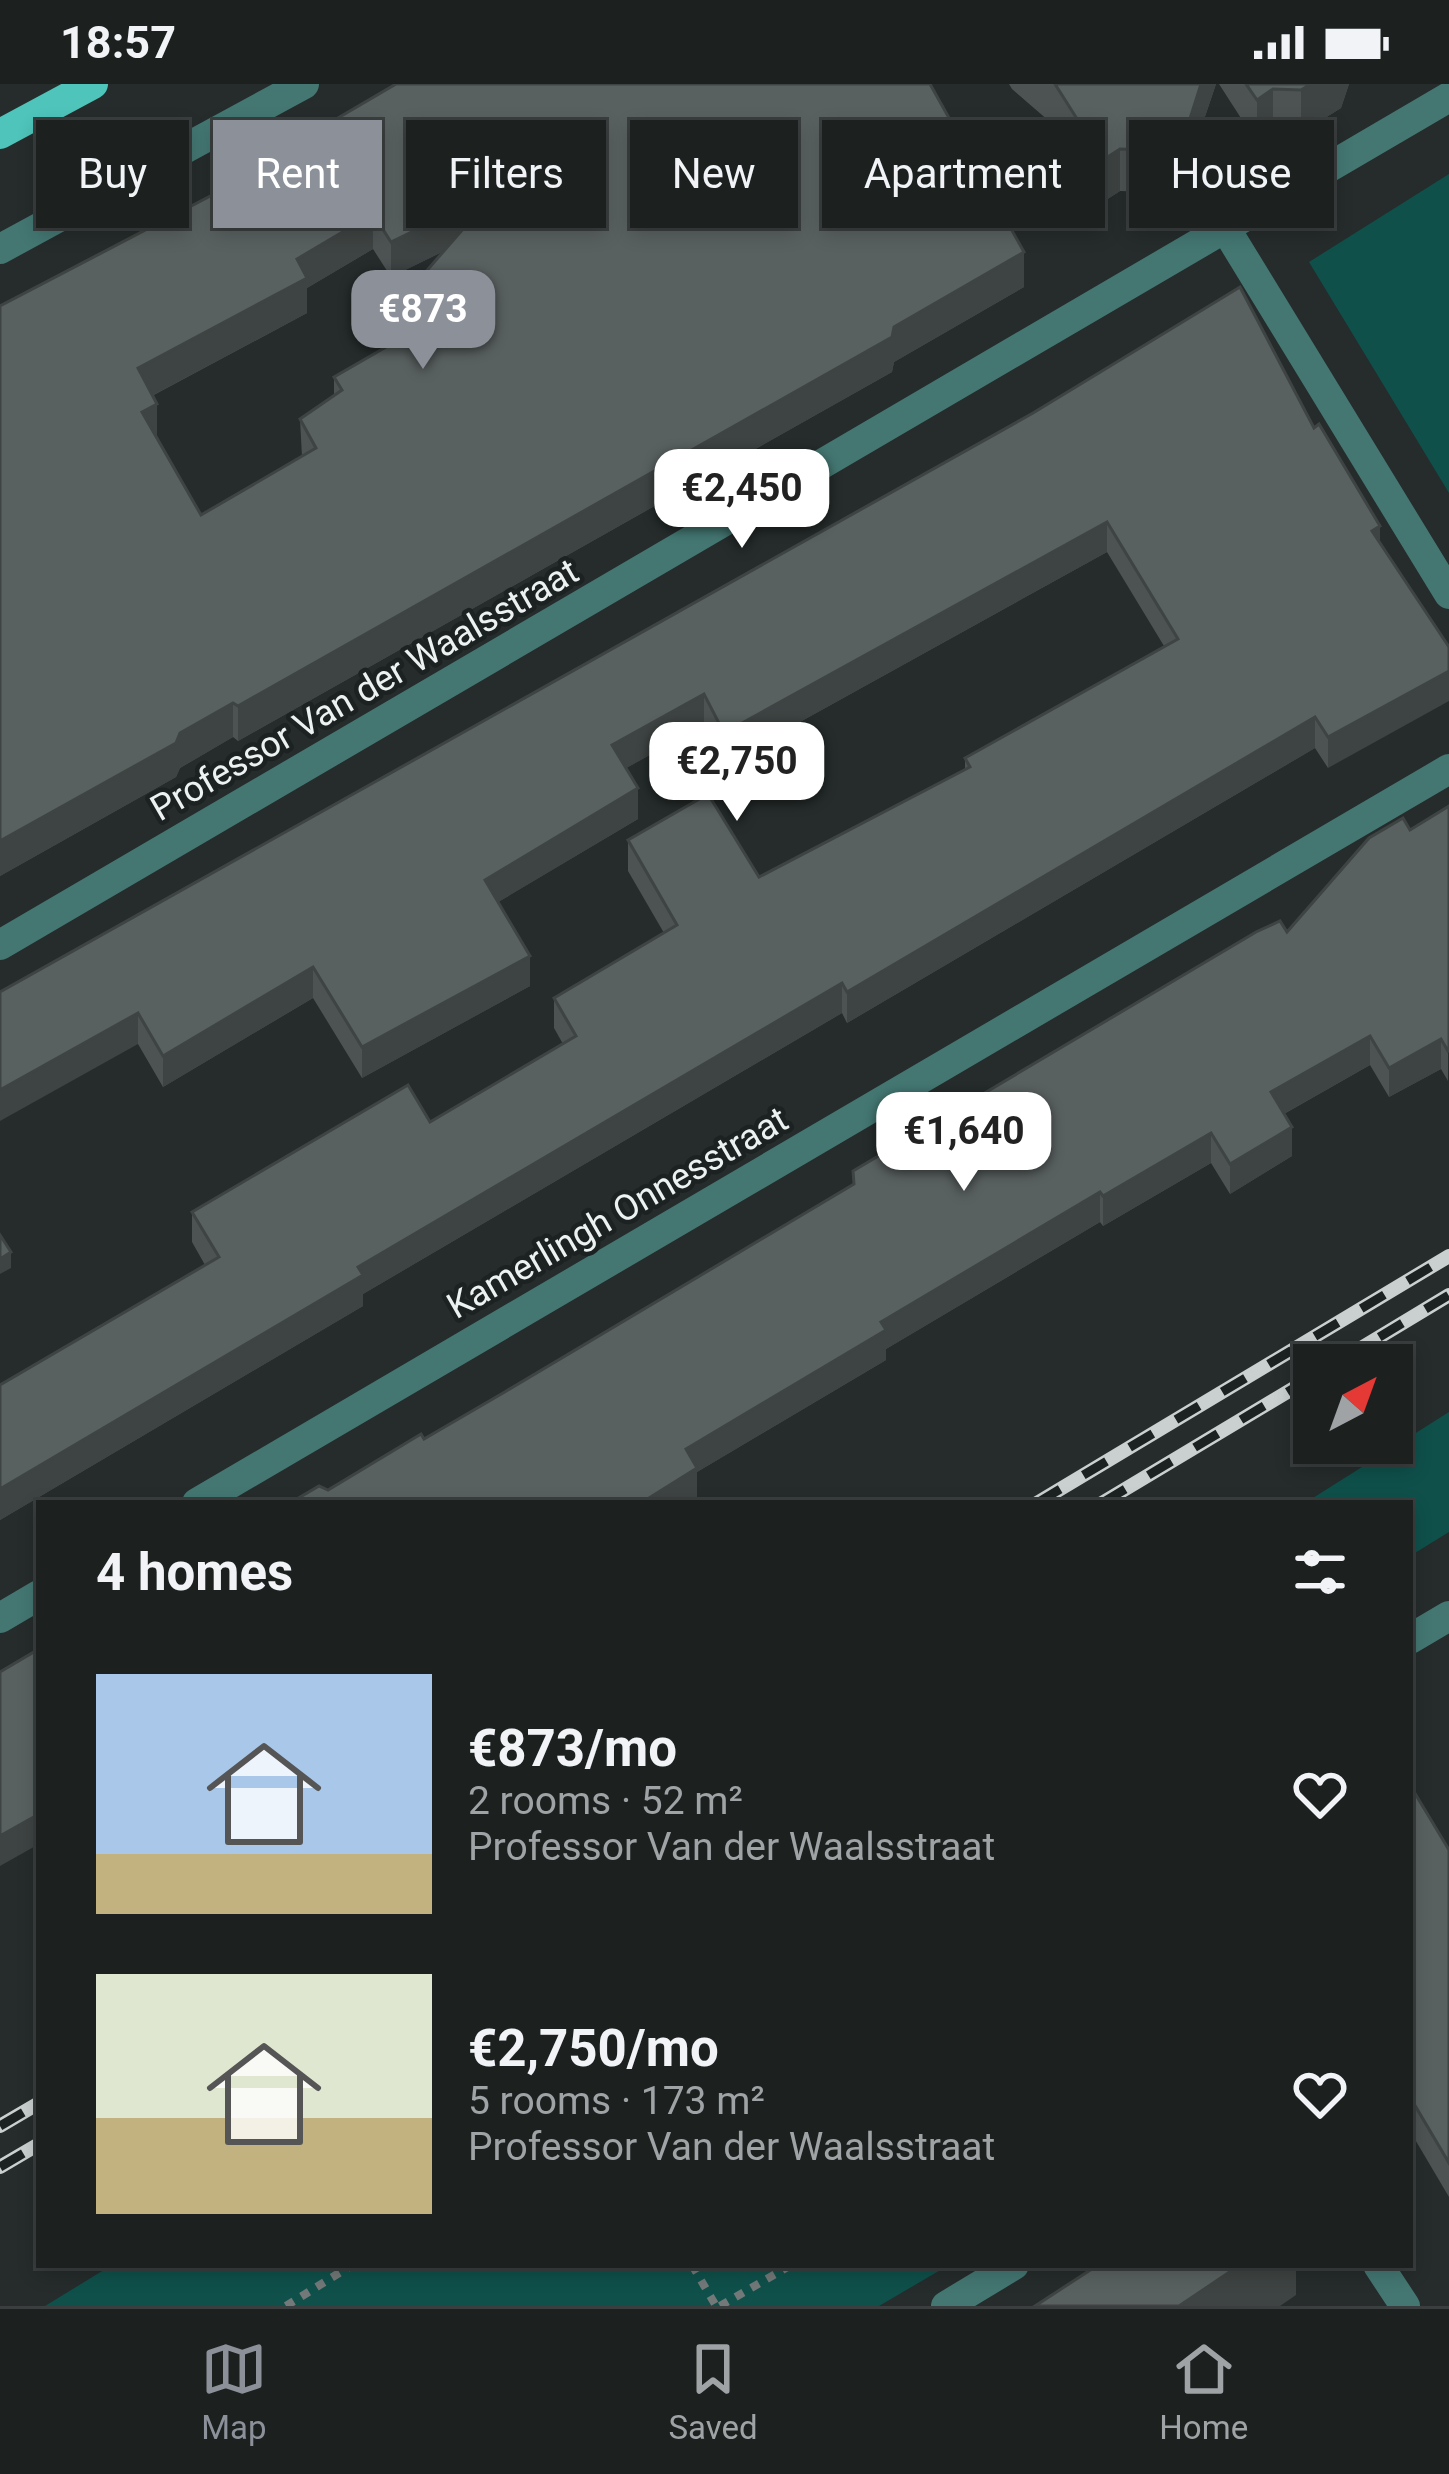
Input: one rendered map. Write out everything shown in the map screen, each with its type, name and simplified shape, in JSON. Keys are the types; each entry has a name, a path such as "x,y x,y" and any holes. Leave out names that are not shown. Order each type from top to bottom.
{"main road":[{"path":"0,134 93,84"}],"street":[{"path":"0,249 304,84"},
{"name":"Professor Van der Waalsstraat","path":"0,945 1449,97"},
{"path":"1227,231 1449,594"},
{"name":"Kamerlingh Onnesstraat","path":"202,1500 1449,770"},
{"path":"0,1618 36,1597"},
{"path":"1413,1637 1449,1616"},
{"path":"946,2306 1009,2268"},
{"path":"1380,2268 1405,2306"}],"path":[{"path":"286,2306 347,2268"},
{"path":"694,2268 718,2306 786,2268"}],"shaded area":[{"path":"1449,174 1449,493 1309,262"},
{"path":"1449,1412 1449,1532 1413,1554 1413,1500 1310,1500 1367,1464 1413,1464 1413,1435"},
{"path":"107,2268 944,2268 879,2306 45,2306"}],"building":[{"path":"396,84 930,84 950,120 822,120 822,228 1011,228 1024,252 894,327 892,337 238,706 233,703 180,733 176,743 0,841 0,306 149,228 189,228 189,207 213,195 213,228 349,228 297,259 307,278 138,368 157,404 142,412 201,515 316,448 300,419 342,390 334,377 438,317 416,283 464,228 606,228 606,120 406,120 406,228 420,228 391,242 382,228 382,120 334,120"},
{"path":"1055,84 1201,84 1190,120 1129,120 1129,149 1105,159 1105,120 1078,120"},
{"path":"1246,84 1311,84 1301,90 1273,89 1257,100"},
{"path":"1240,287 1314,428 1319,424 1380,526 1372,531 1449,647 1449,671 1328,737 1315,717 847,992 842,983 358,1267 363,1275 0,1489 0,1385 219,1257 192,1212 408,1085 430,1122 576,1036 554,998 677,925 628,840 708,794 759,877 970,767 965,758 1178,639 1107,522 724,733 704,694 612,745 638,788 485,880 530,956 362,1047 313,967 163,1056 138,1013 0,1090 0,992 1033,413"},
{"path":"1449,806 1448,1051 1441,1039 1389,1068 1370,1036 1271,1092 1292,1127 1230,1164 1211,1133 1103,1196 1100,1192 881,1322 886,1330 686,1449 697,1468 646,1500 295,1500 319,1486 328,1490 421,1434 424,1439 503,1393 854,1184 853,1171 1256,932 1280,921 1287,932 1369,838 1403,818 1410,830"},
{"path":"0,1235 11,1252 0,1259"},
{"path":"36,1651 36,1816 0,1836 0,1672"},
{"path":"1413,1790 1449,1850 1449,2163 1413,2102"},
{"path":"1093,2268 1236,2268 1179,2306 1035,2306"}],"railway":[{"path":"1042,1500 1449,1256"},
{"path":"1368,1344 1449,1295"},
{"path":"1107,1500 1293,1389"},
{"path":"0,2126 36,2105"},
{"path":"0,2167 36,2146"}]}
